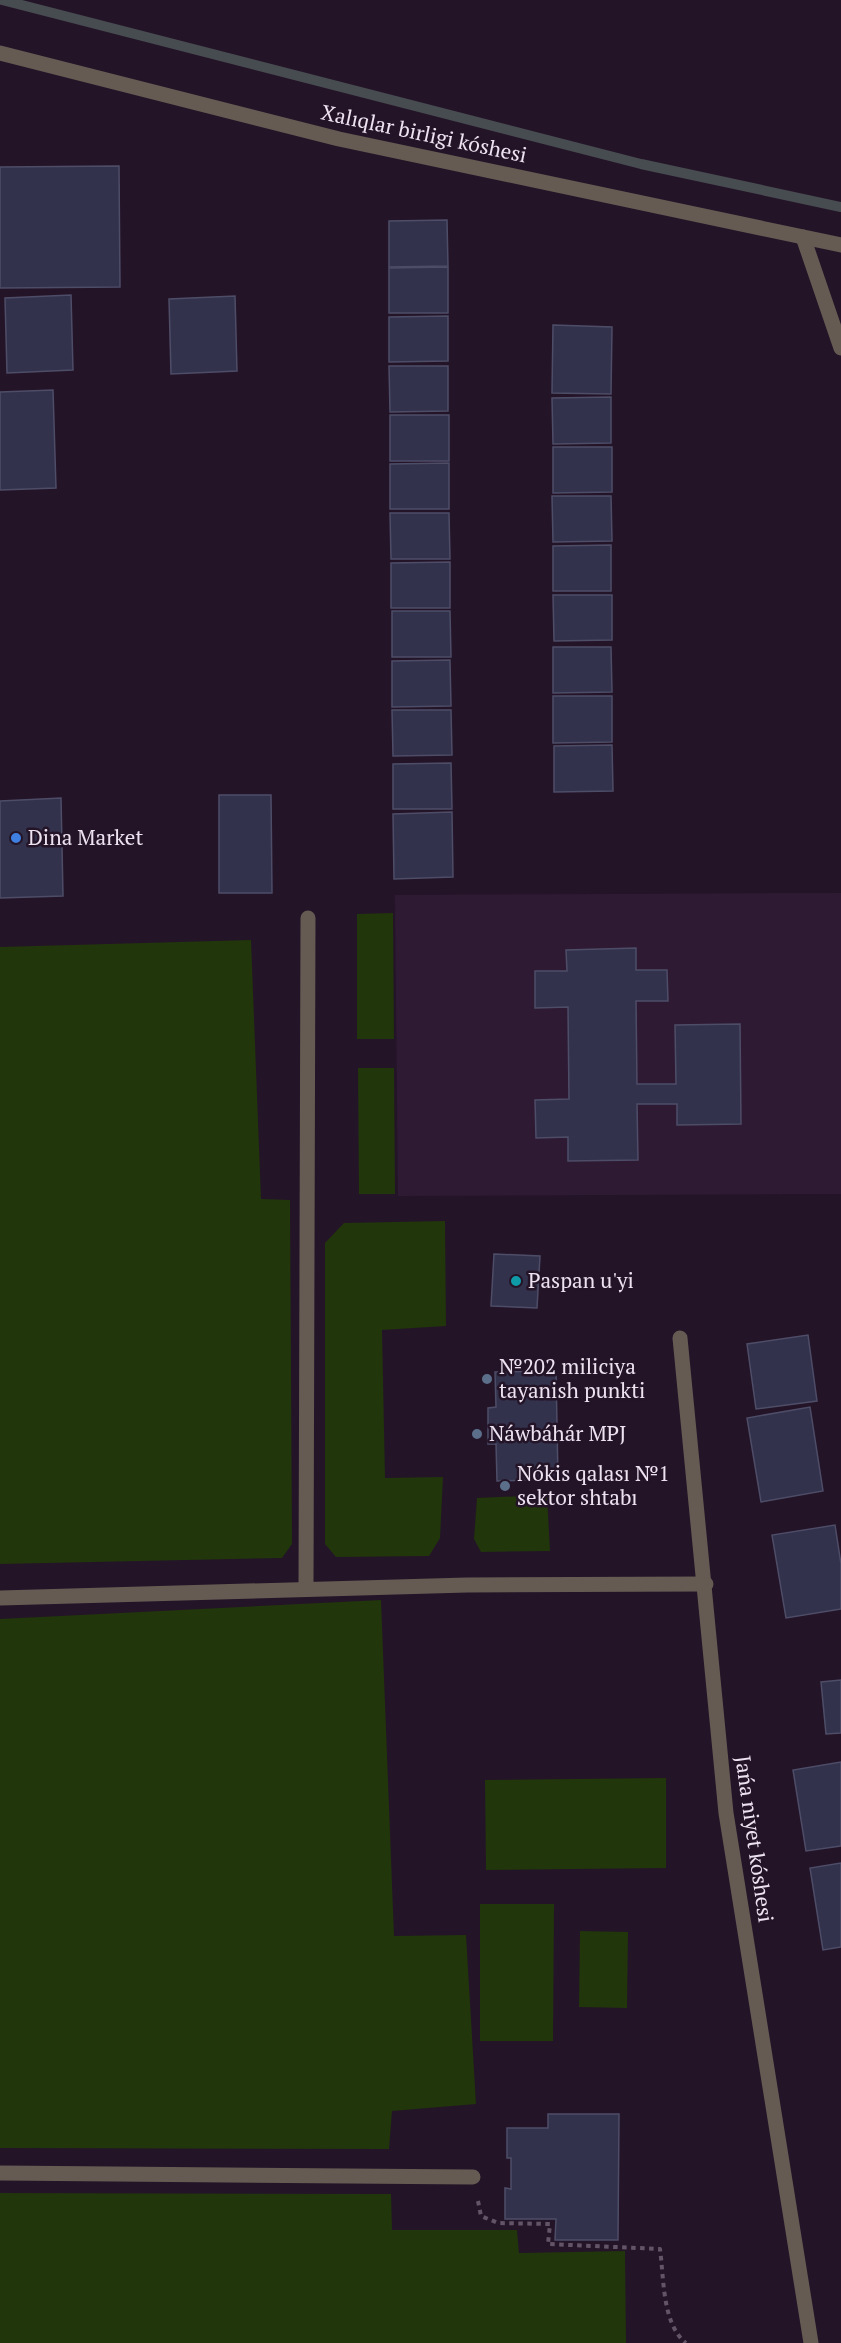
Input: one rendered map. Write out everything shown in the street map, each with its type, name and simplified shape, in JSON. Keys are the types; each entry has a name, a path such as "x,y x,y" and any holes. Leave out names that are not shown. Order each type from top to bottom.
{"street":[{"name":"Xalıqlar birligi kóshesi","path":"0,53 339,139 841,245"},
{"path":"803,237 841,348"},
{"path":"306,1588 308,918"},
{"name":"Jańa niyet kóshesi","path":"680,1338 706,1584 726,1813 811,2343"},
{"path":"0,1598 306,1588 706,1584"},
{"path":"0,2173 473,2177"}],"path":[{"path":"473,2177 482,2216 498,2223 550,2224 548,2244 660,2249 669,2310 676,2335 686,2343"}],"shaded area":[{"path":"841,893 841,1194 398,1196 395,895"}],"green space":[{"path":"393,913 394,1039 357,1039 357,914"},
{"path":"251,940 261,1199 290,1200 292,1544 282,1558 0,1564 0,947"},
{"path":"358,1068 394,1068 395,1194 359,1194"},
{"path":"445,1221 446,1326 382,1330 385,1478 443,1477 440,1538 429,1556 336,1557 325,1544 325,1243 344,1223"},
{"path":"547,1495 550,1551 481,1552 474,1539 477,1498"},
{"path":"381,1600 394,1936 466,1935 476,2104 392,2111 389,2149 0,2148 0,1619"},
{"path":"666,1778 666,1868 486,1870 485,1780"},
{"path":"480,1904 554,1904 553,2041 480,2041"},
{"path":"580,1931 628,1932 627,2008 579,2007"},
{"path":"0,2193 391,2194 392,2230 517,2230 519,2253 625,2251 626,2343 0,2343"}],"building":[{"path":"119,166 120,287 0,288 0,167"},
{"path":"447,220 448,266 389,267 389,221"},
{"path":"448,267 448,313 389,313 389,268"},
{"path":"71,295 73,370 7,373 5,298"},
{"path":"235,296 237,371 171,374 169,299"},
{"path":"448,316 448,361 389,362 389,317"},
{"path":"553,325 612,327 611,394 552,393"},
{"path":"389,366 448,366 448,411 390,412"},
{"path":"53,390 56,488 0,490 0,392"},
{"path":"611,397 611,443 553,444 552,398"},
{"path":"390,415 449,415 449,461 390,461"},
{"path":"553,447 612,447 612,492 553,493"},
{"path":"449,463 449,509 390,509 390,464"},
{"path":"552,496 611,496 612,541 553,542"},
{"path":"390,513 449,513 450,559 391,559"},
{"path":"611,545 611,591 553,591 553,546"},
{"path":"450,562 450,608 391,608 391,563"},
{"path":"553,595 612,595 612,640 554,641"},
{"path":"392,611 450,611 451,657 392,657"},
{"path":"553,647 611,647 612,692 553,693"},
{"path":"450,660 451,706 392,707 392,661"},
{"path":"553,696 612,696 612,742 553,743"},
{"path":"392,710 451,710 452,755 393,756"},
{"path":"612,745 613,791 554,792 554,746"},
{"path":"451,763 452,809 393,809 393,764"},
{"path":"219,795 271,795 272,893 219,893"},
{"path":"61,798 63,896 0,898 0,801"},
{"path":"452,812 453,877 394,879 393,814"},
{"path":"636,948 636,970 667,970 668,1001 636,1001 637,1084 676,1084 675,1025 740,1024 741,1124 677,1125 677,1104 637,1104 638,1160 568,1161 568,1137 536,1138 535,1100 569,1099 568,1007 535,1008 535,971 567,971 566,950"},
{"name":"Paspan u'yi","path":"494,1254 540,1256 537,1308 491,1306"},
{"path":"808,1335 817,1401 756,1409 747,1344"},
{"path":"556,1371 558,1479 497,1481 496,1444 488,1444 488,1408 496,1407 495,1372"},
{"path":"810,1407 823,1491 761,1502 747,1418"},
{"path":"835,1525 841,1564 841,1609 786,1618 772,1535"},
{"path":"841,1680 841,1733 826,1734 821,1682"},
{"path":"841,1762 841,1846 806,1851 793,1770"},
{"path":"841,1863 841,1947 823,1950 810,1868"},
{"path":"548,2114 619,2114 618,2240 555,2240 556,2219 505,2219 505,2188 511,2189 511,2158 507,2158 507,2128 548,2128"}],"waterway":[{"path":"2,0 641,164 841,207"}],"place":[{"name":"Dina Market","path":"16,838"},
{"name":"Paspan u'yi","path":"516,1281"},
{"name":"№202 miliciya tayanish punkti","path":"487,1379"},
{"name":"Náwbáhár MPJ","path":"477,1434"},
{"name":"Nókis qalası №1 sektor shtabı","path":"505,1486"}]}
